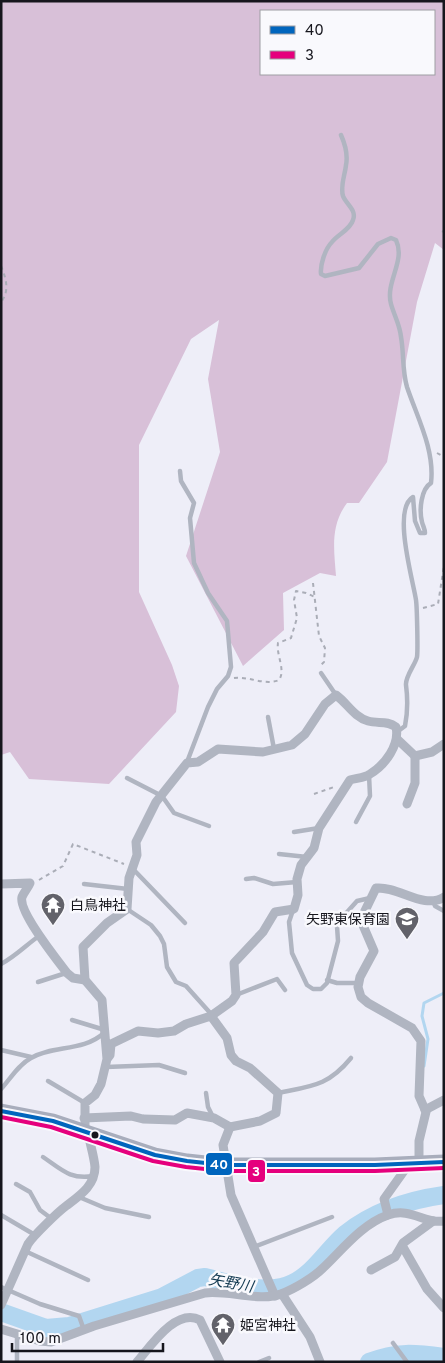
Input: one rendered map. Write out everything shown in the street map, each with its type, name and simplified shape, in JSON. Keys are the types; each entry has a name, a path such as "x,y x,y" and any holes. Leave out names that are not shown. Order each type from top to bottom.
{"main road":[{"path":"1,1112 86,1127 156,1155 224,1165 414,1164 444,1162"}],"street":[{"path":"1,1305 5,1288 35,1235 66,1206 79,1198 91,1183 95,1168 86,1127 85,1103 95,1095 102,1084 106,1063 106,1030 102,1000 85,980 83,947 127,908 129,878 137,855 136,842 148,815 187,764 198,762 218,749 263,752 292,745 301,738 324,704 336,695 357,715 368,721 392,724 397,735 415,756 414,783 407,804"},
{"path":"106,1063 110,1055 111,1044 126,1035 138,1031 158,1033 174,1031 186,1024 211,1016 232,1001 236,994 234,963 241,952 263,932 275,912 294,909 298,895 297,882 301,865 314,848 320,828 350,780 369,775 390,755 397,735"},
{"path":"415,756 432,752 444,744"},
{"path":"1,884 30,883"},
{"path":"30,883 22,897 24,909 39,936 67,973 73,978 85,980"},
{"path":"387,1214 384,1199 414,1164 426,1112 419,1096 421,1041 417,1032 364,1000 359,992 358,983 374,951 362,923 362,917 376,888 382,888 423,901 444,897"},
{"path":"86,1127 131,1116 143,1119 174,1120 187,1113 214,1118 230,1128 260,1121 276,1113 278,1093 250,1068 236,1062 231,1055 230,1042 211,1016"},
{"path":"425,1110 444,1100"},
{"path":"230,1128 223,1145 224,1165 231,1195 252,1247 276,1292 310,1337 320,1362"},
{"path":"1,1329 17,1335 51,1342 84,1330 218,1291 236,1295 276,1292 322,1270 353,1239 387,1214 408,1212 433,1221 444,1221"},
{"path":"371,1270 395,1257 403,1243 433,1221"},
{"path":"402,1247 427,1288 444,1308"},
{"path":"176,1302 181,1319"},
{"path":"136,1362 152,1341 181,1319 194,1316 200,1320 220,1362"}],"lane":[{"path":"342,135 347,163 342,187 343,196 354,213 354,220 331,243 320,267 321,274 325,276 360,268 378,244 391,238 398,244 400,254 390,293 391,302 401,337 407,387 422,427 432,471 431,483 426,486 423,493 422,521 425,534 420,533 415,521 413,496 406,505 404,527 406,554 416,607 418,650 417,659 405,684 409,705 406,726 397,735"},
{"path":"180,471 182,481 194,503 190,518 194,563 208,593 227,622 231,667 227,679 217,689 208,707 187,764"},
{"path":"320,674 336,695"},
{"path":"268,717 274,750"},
{"path":"356,822 370,796 369,775"},
{"path":"127,778 162,796 174,813 208,826"},
{"path":"294,832 320,828"},
{"path":"279,854 308,857"},
{"path":"133,868 185,923"},
{"path":"246,878 254,878 273,884 297,882"},
{"path":"84,884 129,890"},
{"path":"294,909 290,915 289,936 296,962 309,987 321,989 328,980 338,941 337,926 340,920 356,900 370,898"},
{"path":"432,900 435,906 444,911"},
{"path":"127,908 151,924 164,944 168,967 176,982 186,986 211,1016"},
{"path":"1,964 17,956 23,947 39,936"},
{"path":"38,982 67,973"},
{"path":"236,994 277,978 285,990"},
{"path":"328,980 337,983 358,983"},
{"path":"1,1050 31,1057 75,1047 98,1038 106,1030 72,1020"},
{"path":"1,1089 16,1070 31,1057"},
{"path":"278,1093 328,1081 338,1074 352,1058"},
{"path":"106,1063 159,1065 185,1073"},
{"path":"48,1081 85,1103"},
{"path":"206,1093 208,1107 214,1118"},
{"path":"43,1157 72,1176 80,1178 93,1176"},
{"path":"16,1184 30,1192 40,1210 53,1220"},
{"path":"79,1198 105,1208 149,1217"},
{"path":"1,1215 35,1235"},
{"path":"252,1247 332,1218"},
{"path":"25,1251 88,1280"},
{"path":"5,1288 40,1304 79,1317 84,1330"},
{"path":"17,1335 17,1362"},
{"path":"393,1344 407,1361"},
{"path":"259,1362 268,1358"}],"path":[{"path":"1,266 7,281 4,298 1,302"},
{"path":"444,534 444,542"},
{"path":"416,607 426,608 438,604 444,566"},
{"path":"313,583 319,636 325,648 324,662 319,667 320,674"},
{"path":"227,679 244,677 266,682 278,680 281,676 281,662 276,651 278,644 291,638 297,618 294,600 296,591 306,592 315,597"},
{"path":"314,794 350,780"},
{"path":"30,883 41,880 63,866 70,847 74,844 104,858 133,868"}],"shaded area":[{"path":"1,1 444,1 444,250 435,243 417,302 387,462 359,503 347,503 338,520 334,538 336,576 320,573 283,593 284,630 243,666 186,556 220,452 208,379 219,320 191,339 139,445 139,592 172,665 179,686 176,712 109,784 29,779 10,752 1,755"}],"waterway":[{"path":"424,1066 428,1039 422,1016 424,1003 444,993"},
{"name":"矢野川","path":"1,1312 46,1328 69,1326 162,1297 198,1278 205,1277 252,1288 281,1287 300,1279 316,1265 337,1241 368,1219 405,1203 444,1195"},
{"path":"369,1362 388,1356 406,1354 444,1357"}],"transit line":[{"name":"40","path":"1,1111 53,1121 155,1155 187,1161 224,1165 375,1165 444,1162"},
{"name":"3","path":"1,1117 51,1127 153,1161 186,1167 224,1171 375,1171 444,1168"}],"place":[{"name":"白鳥神社","path":"53,926"},
{"name":"矢野東保育園","path":"407,940"},
{"name":"姫宮神社","path":"223,1346"}]}
